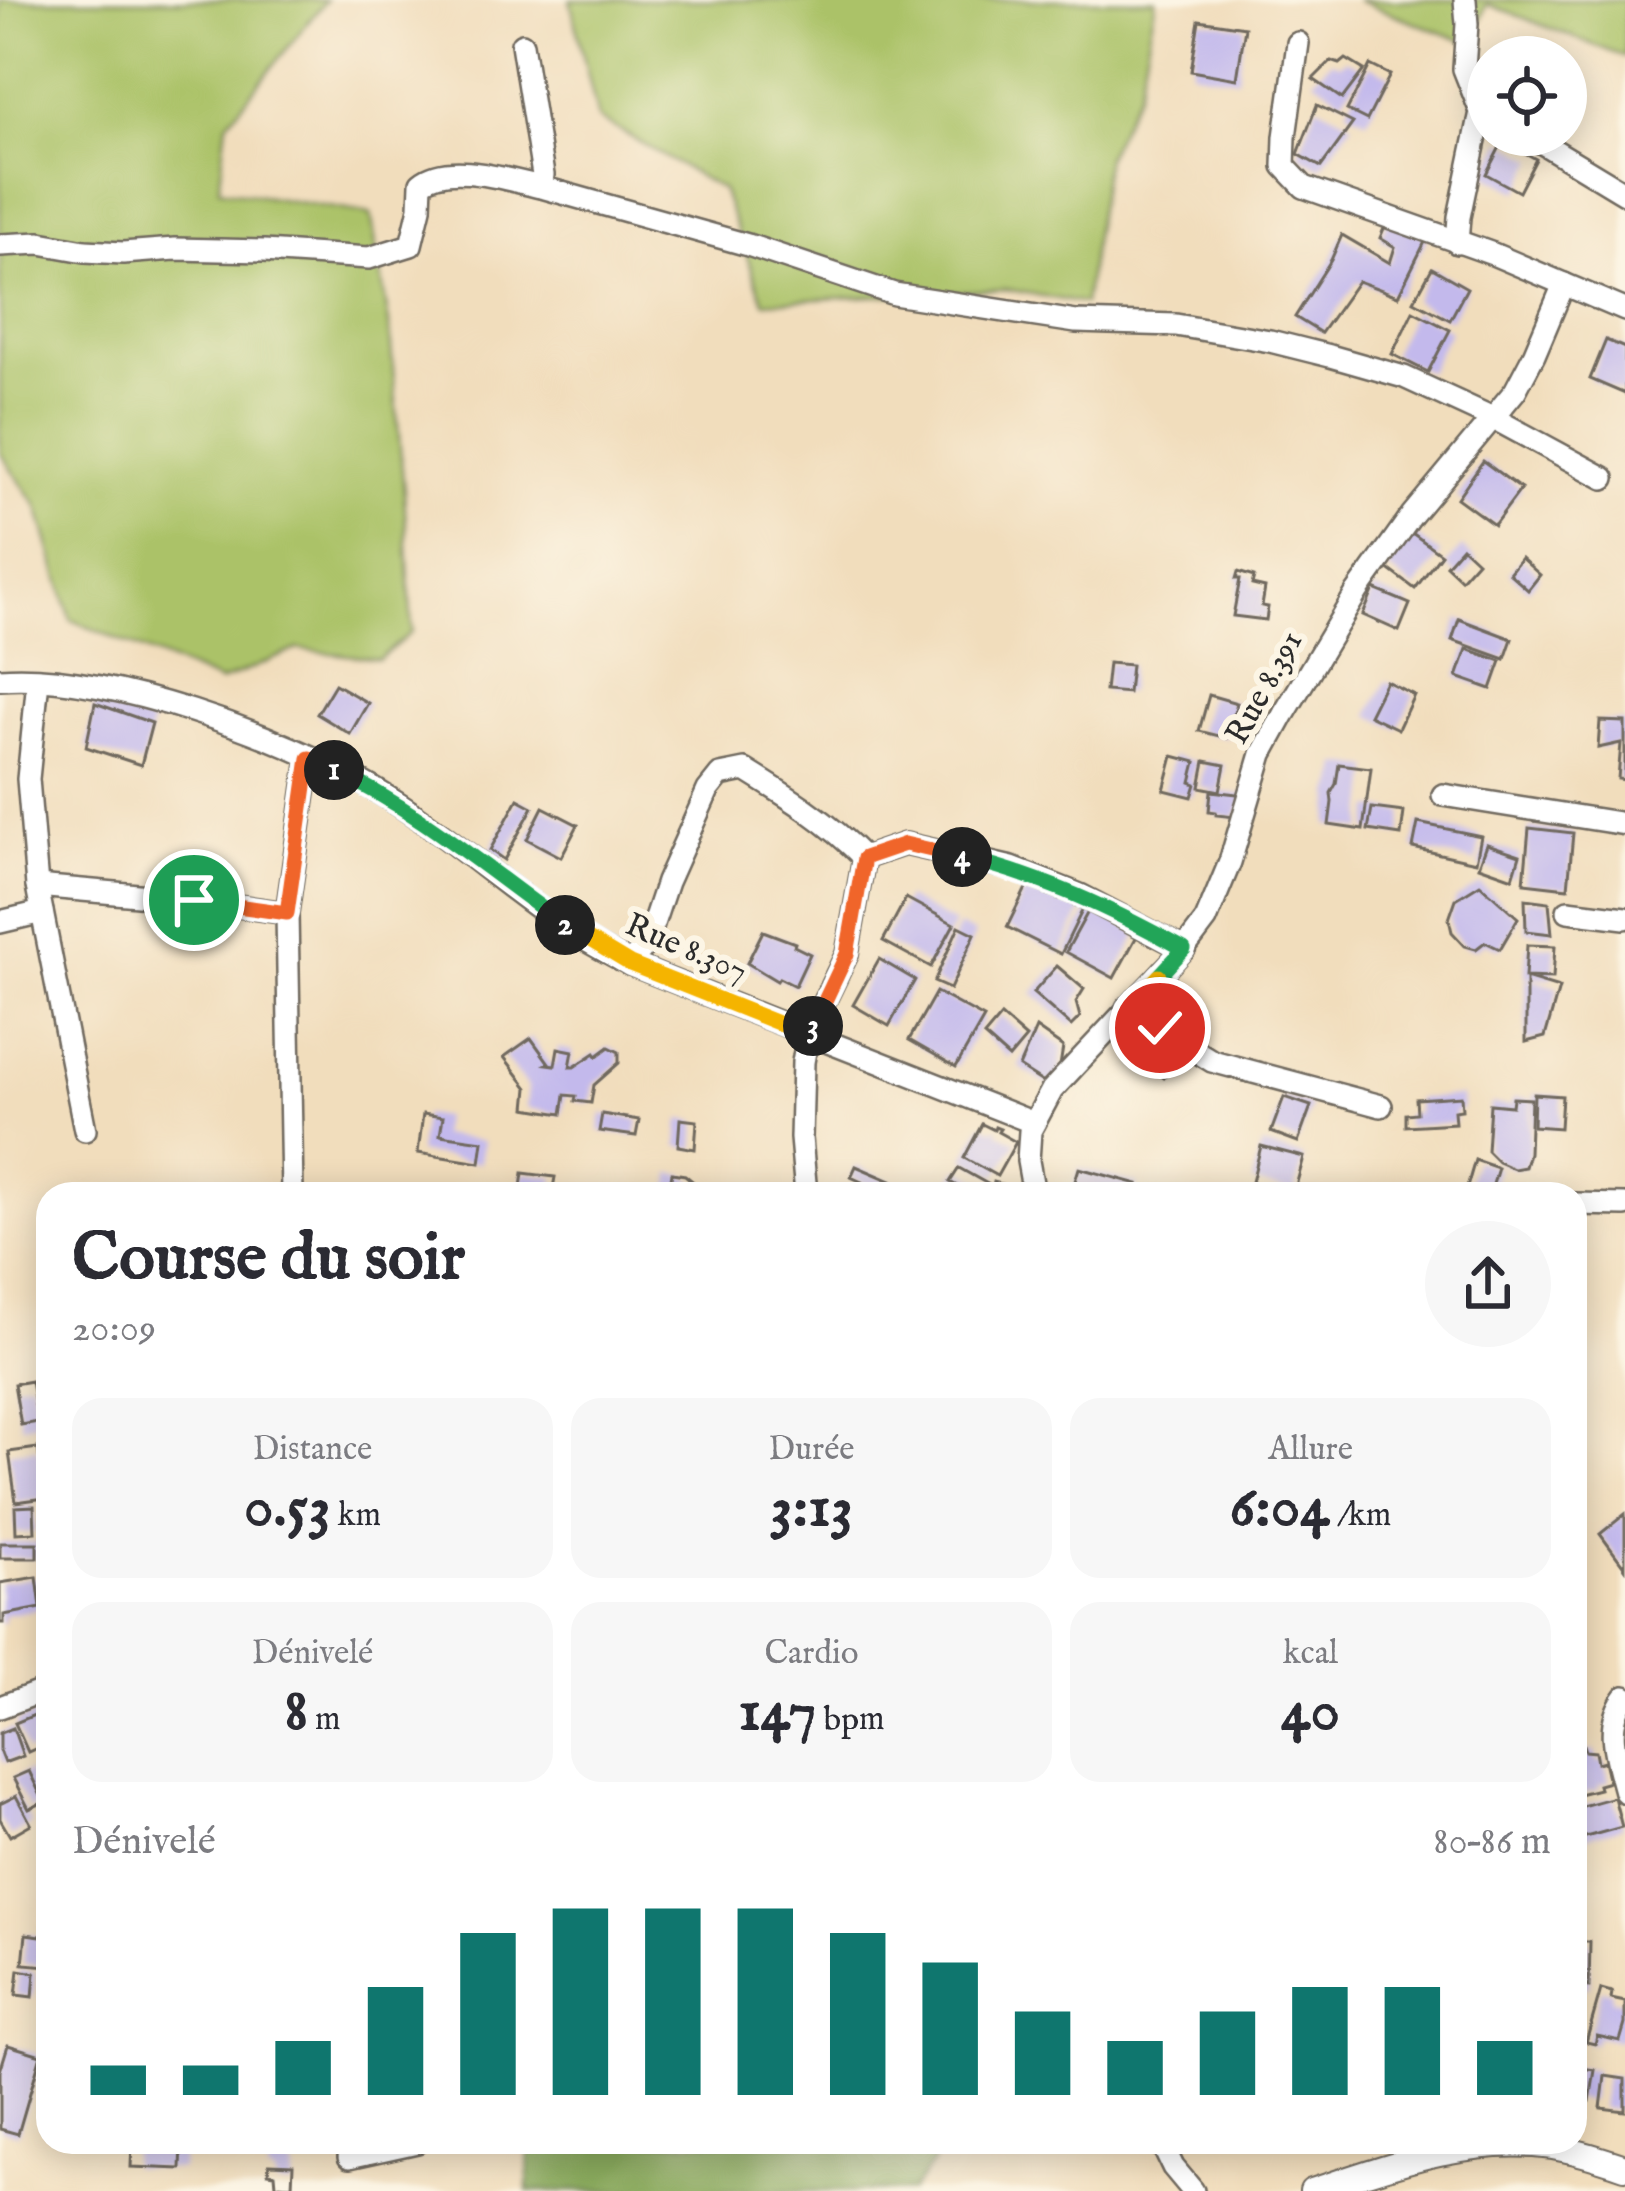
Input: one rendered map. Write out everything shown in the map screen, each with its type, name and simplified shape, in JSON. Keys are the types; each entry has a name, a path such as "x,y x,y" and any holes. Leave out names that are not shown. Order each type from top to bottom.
{"street":[{"path":"1465,0 1467,76"},
{"path":"1298,43 1284,166 1304,187 1493,254 1625,310"},
{"path":"522,44 541,187"},
{"path":"1457,243 1474,156"},
{"path":"1563,156 1625,193"},
{"path":"0,244 40,243 123,253 197,250 369,258 411,245 421,183 432,174 487,176 748,244 894,294 1076,322 1176,326 1330,356 1404,377 1604,478"},
{"name":"Rue 8.391","path":"1034,1123 1052,1090 1206,920 1246,814 1262,754 1284,714 1412,514 1515,391 1564,284"},
{"name":"Rue 8.307","path":"0,680 80,685 173,707 269,739 373,789 581,937 630,964 1034,1123"},
{"path":"38,680 28,779 38,886 85,1130"},
{"path":"292,1182 287,913 309,758"},
{"path":"630,964 647,942 686,836 720,776 745,770 810,812 864,858"},
{"path":"1443,795 1625,824"},
{"path":"864,858 905,844 1012,868 1080,895 1184,949"},
{"path":"805,1182 802,1062 808,1035 847,954 864,858"},
{"path":"38,886 287,913"},
{"path":"1568,911 1625,918"},
{"path":"0,922 42,912"},
{"path":"1127,1008 1212,1061 1381,1106"},
{"path":"1032,1182 1028,1161 1034,1123"},
{"path":"1587,1204 1625,1205"},
{"path":"0,1707 36,1694"},
{"path":"1625,1697 1612,1728 1625,1792"},
{"path":"349,2156 359,2154"},
{"path":"1167,2154 1193,2191"},
{"path":"1312,2191 1447,2154"},
{"path":"1585,2154 1625,2167"}],"green space":[{"path":"0,0 326,0 227,123 219,189 371,214 389,323 412,632 379,659 297,649 220,682 71,620 38,507 0,453"},
{"path":"570,0 1156,0 1138,92 1106,156 1084,304 1006,289 764,302 722,190 598,118"},
{"path":"1357,0 1625,0 1625,57 1587,42 1587,36 1570,36 1487,4 1467,42"},
{"path":"529,2154 935,2154 911,2191 528,2191"}],"building":[{"path":"1199,20 1245,27 1237,79 1191,71"},
{"path":"1346,59 1364,70 1342,99 1313,79 1331,61 1340,64"},
{"path":"1370,65 1390,75 1367,120 1347,110"},
{"path":"1317,105 1353,123 1321,167 1298,154"},
{"path":"1495,156 1536,159 1519,192 1486,174"},
{"path":"1388,219 1427,238 1398,296 1358,281 1321,333 1295,317 1342,235 1390,263 1395,247 1380,238"},
{"path":"1432,268 1467,288 1450,320 1414,301"},
{"path":"1413,311 1450,330 1428,372 1392,354"},
{"path":"1606,340 1625,348 1625,394 1590,379"},
{"path":"1483,461 1521,489 1494,525 1457,498"},
{"path":"1412,533 1441,554 1415,589 1387,568"},
{"path":"1462,547 1477,561 1461,579 1446,565"},
{"path":"1521,558 1540,575 1528,590 1509,573"},
{"path":"1238,572 1254,577 1252,585 1265,588 1266,620 1233,616"},
{"path":"1374,589 1410,604 1399,631 1363,615"},
{"path":"1459,619 1512,639 1505,659 1452,640"},
{"path":"1467,649 1501,661 1491,689 1457,677"},
{"path":"1108,663 1131,665 1128,693 1105,691"},
{"path":"1386,681 1414,695 1398,729 1369,715"},
{"path":"335,684 368,703 350,734 317,714"},
{"path":"1209,695 1237,703 1227,738 1199,731"},
{"path":"95,703 152,723 141,765 86,747"},
{"path":"1600,721 1625,722 1625,780 1618,779 1621,743 1598,748"},
{"path":"1173,756 1196,762 1192,797 1164,790"},
{"path":"1205,761 1225,765 1220,791 1200,787"},
{"path":"1339,764 1371,768 1363,830 1329,825"},
{"path":"1211,791 1246,795 1235,817 1209,811"},
{"path":"518,799 533,807 504,860 490,850"},
{"path":"543,807 578,825 561,857 527,839"},
{"path":"1372,808 1404,812 1401,835 1368,830"},
{"path":"1418,823 1481,836 1476,862 1413,848"},
{"path":"1529,828 1573,833 1568,888 1524,883"},
{"path":"1487,844 1520,855 1513,878 1479,866"},
{"path":"1030,880 1084,907 1061,954 1007,927"},
{"path":"1480,884 1518,918 1500,949 1485,942 1476,949 1465,946 1452,932 1449,919 1456,899"},
{"path":"906,898 954,924 931,967 883,941"},
{"path":"1525,899 1549,902 1552,934 1526,931"},
{"path":"1090,908 1138,934 1114,978 1066,952"},
{"path":"959,926 975,934 950,989 934,982"},
{"path":"763,931 810,954 795,986 747,963"},
{"path":"1527,945 1555,946 1553,978 1525,977"},
{"path":"879,959 915,980 889,1026 853,1005"},
{"path":"1057,966 1084,989 1076,1002 1080,1017 1071,1026 1033,993"},
{"path":"1526,978 1559,988 1545,1037 1526,1042"},
{"path":"936,992 984,1018 956,1067 909,1040"},
{"path":"1001,1016 1026,1038 1009,1058 984,1036"},
{"path":"1143,1020 1184,1054 1164,1078 1123,1045"},
{"path":"1036,1028 1063,1047 1058,1079 1047,1085 1019,1067"},
{"path":"531,1038 547,1064 555,1065 558,1048 573,1051 570,1067 574,1067 609,1047 619,1052 619,1063 594,1085 591,1103 565,1095 562,1114 526,1108 528,1088 504,1057"},
{"path":"1534,1094 1562,1096 1560,1128 1533,1126"},
{"path":"1461,1096 1462,1110 1454,1111 1455,1123 1406,1126 1406,1114 1417,1113 1416,1099"},
{"path":"1284,1097 1311,1106 1298,1142 1271,1132"},
{"path":"1513,1098 1531,1099 1529,1153 1525,1167 1514,1169 1487,1151 1490,1104 1512,1106"},
{"path":"423,1114 443,1117 440,1135 483,1141 480,1163 418,1153"},
{"path":"602,1114 639,1120 636,1136 599,1131"},
{"path":"680,1119 697,1121 695,1149 678,1146"},
{"path":"982,1124 1000,1129 1016,1142 997,1176 964,1158"},
{"path":"1261,1146 1304,1157 1297,1182 1252,1182"},
{"path":"1475,1160 1498,1168 1494,1182 1469,1182"},
{"path":"856,1166 891,1181 862,1182 851,1177"},
{"path":"959,1168 984,1182 950,1182"},
{"path":"1079,1168 1131,1182 1075,1182"},
{"path":"523,1173 555,1177 554,1182 522,1182"},
{"path":"672,1173 693,1182 670,1182"},
{"path":"31,1381 36,1422 21,1425 14,1384"},
{"path":"36,1448 36,1499 16,1502 9,1452"},
{"path":"34,1506 35,1532 16,1533 15,1507"},
{"path":"1625,1514 1625,1568 1600,1534"},
{"path":"0,1543 36,1543 36,1558 0,1558"},
{"path":"36,1577 36,1609 4,1615 0,1623 0,1583"},
{"path":"36,1714 36,1748 28,1752 15,1723"},
{"path":"13,1728 23,1756 4,1763 0,1733"},
{"path":"1587,1751 1595,1752 1597,1763 1604,1761 1609,1782 1598,1785 1599,1789 1587,1792"},
{"path":"29,1771 36,1785 36,1806 29,1809 13,1778"},
{"path":"16,1796 31,1824 10,1836 0,1819 0,1804"},
{"path":"1614,1797 1622,1827 1587,1837 1587,1805"},
{"path":"26,1934 36,1935 36,1965 23,1964"},
{"path":"1587,1942 1590,1942 1587,1987"},
{"path":"19,1970 35,1973 33,1997 16,1995"},
{"path":"1601,1989 1612,1992 1611,1999 1625,2002 1620,2041 1597,2036 1595,2044 1587,2038"},
{"path":"8,2045 36,2053 36,2072 18,2134 0,2129 0,2071"},
{"path":"1587,2069 1595,2070 1587,2101"},
{"path":"1605,2076 1625,2079 1625,2111 1601,2108"},
{"path":"132,2154 182,2154 181,2169 131,2167"},
{"path":"269,2164 293,2165 292,2186 276,2185 275,2174 268,2173"}],"route":[{"path":"194,900 287,913 309,758 373,789 440,833 581,937 630,964 808,1035 847,954 864,858 905,844 1012,868 1080,895 1184,949 1127,1008 1160,1028"}]}
